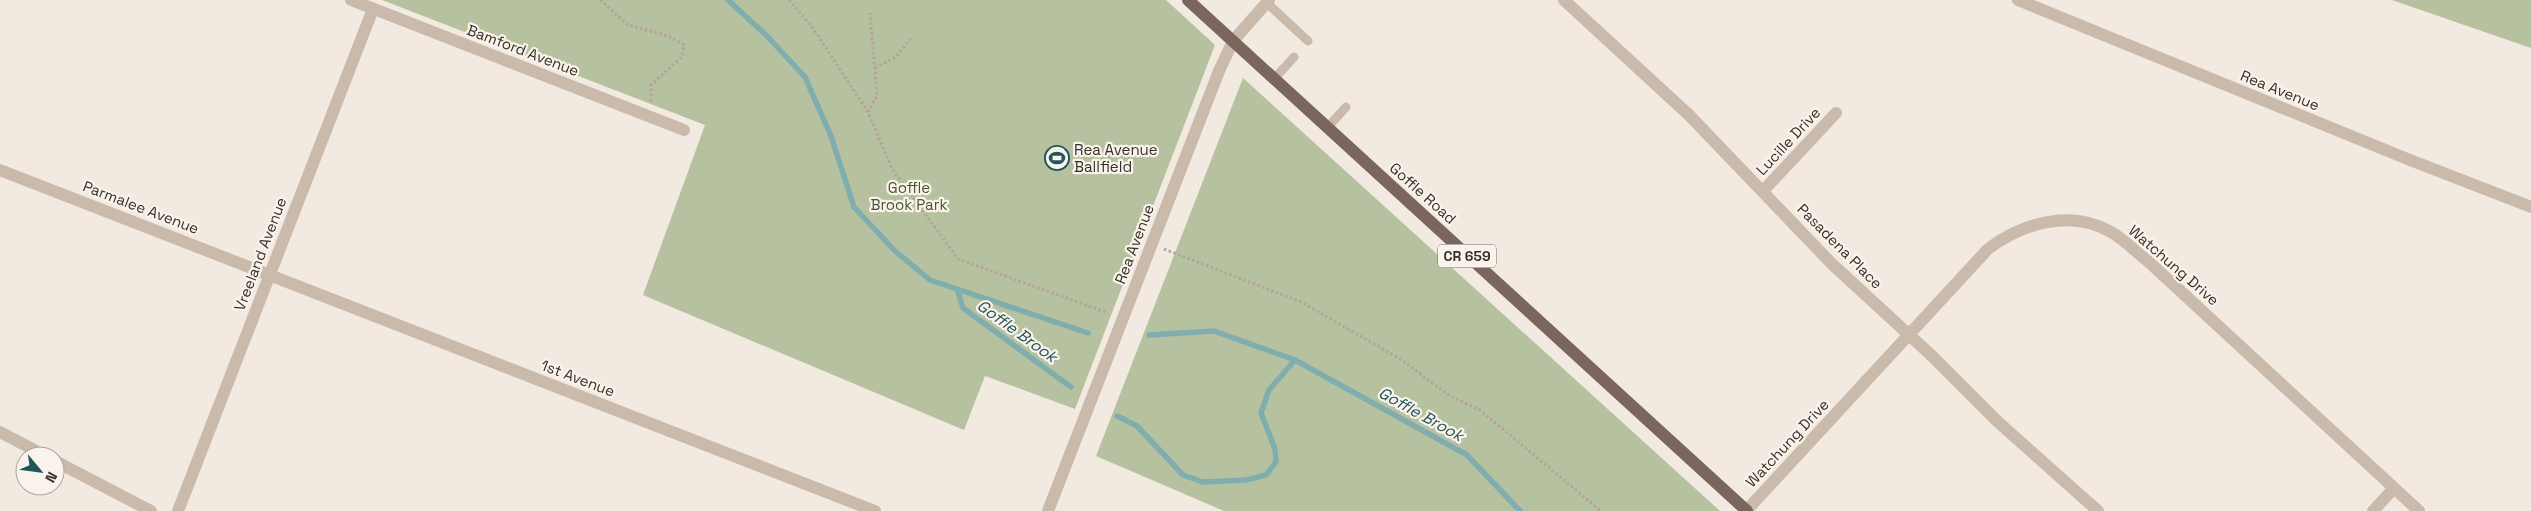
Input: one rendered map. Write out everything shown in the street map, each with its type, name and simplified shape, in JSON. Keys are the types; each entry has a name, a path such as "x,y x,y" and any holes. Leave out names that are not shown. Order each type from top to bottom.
{"main road":[{"name":"Goffle Road","path":"1188,0 1747,511"}],"street":[{"name":"Bamford Avenue","path":"351,0 684,130"},
{"name":"Pasadena Place","path":"1564,0 1689,115 1832,264 1909,335 1997,421 2098,511"},
{"name":"Rea Avenue","path":"2018,0 2410,160 2531,207"},
{"name":"Rea Avenue","path":"1048,511 1215,80 1233,41 1268,1"},
{"name":"Vreeland Avenue","path":"178,511 373,9"},
{"name":"Lucille Drive","path":"1763,192 1836,113"},
{"name":"Parmalee Avenue","path":"0,170 269,275"},
{"name":"Watchung Drive","path":"1747,511 1970,267 2002,239 2018,230 2044,222 2076,221 2094,225 2111,232 2150,263 2419,511"},
{"name":"1st Avenue","path":"269,275 875,511"},
{"path":"0,432 27,446"},
{"path":"65,466 151,511"},
{"path":"2373,511 2394,488"}],"lane":[{"path":"1268,1 1308,40"},
{"path":"1274,79 1294,57"},
{"path":"1327,128 1346,106"}],"path":[{"path":"600,0 628,25 668,36 684,45 682,57 651,85 651,117"},
{"path":"788,0 813,28 868,112 892,169 958,259 1123,319"},
{"path":"868,112 877,96 870,13"},
{"path":"875,68 896,57 911,38"},
{"path":"1152,244 1301,302 1402,360 1450,396 1480,410 1602,511"}],"green space":[{"name":"Goffle Brook Park","path":"382,0 1166,0 1215,45 1075,409 985,376 964,430 643,295 705,125"},
{"path":"2392,0 2531,0 2531,48"},
{"path":"1243,78 1720,511 1224,511 1096,456"}],"waterway":[{"name":"Goffle Brook","path":"728,0 767,36 805,77 831,136 854,207 895,251 930,280 1088,333"},
{"name":"Goffle Brook","path":"957,289 963,308 1071,387"},
{"name":"Goffle Brook","path":"1149,335 1214,331 1295,360 1467,455 1520,511"},
{"name":"Goffle Brook","path":"1117,416 1137,426 1183,475 1203,482 1246,480 1266,475 1276,462 1275,449 1261,413 1269,390 1295,360"}],"place":[{"name":"Rea Avenue Ballfield","path":"1057,158"}]}
